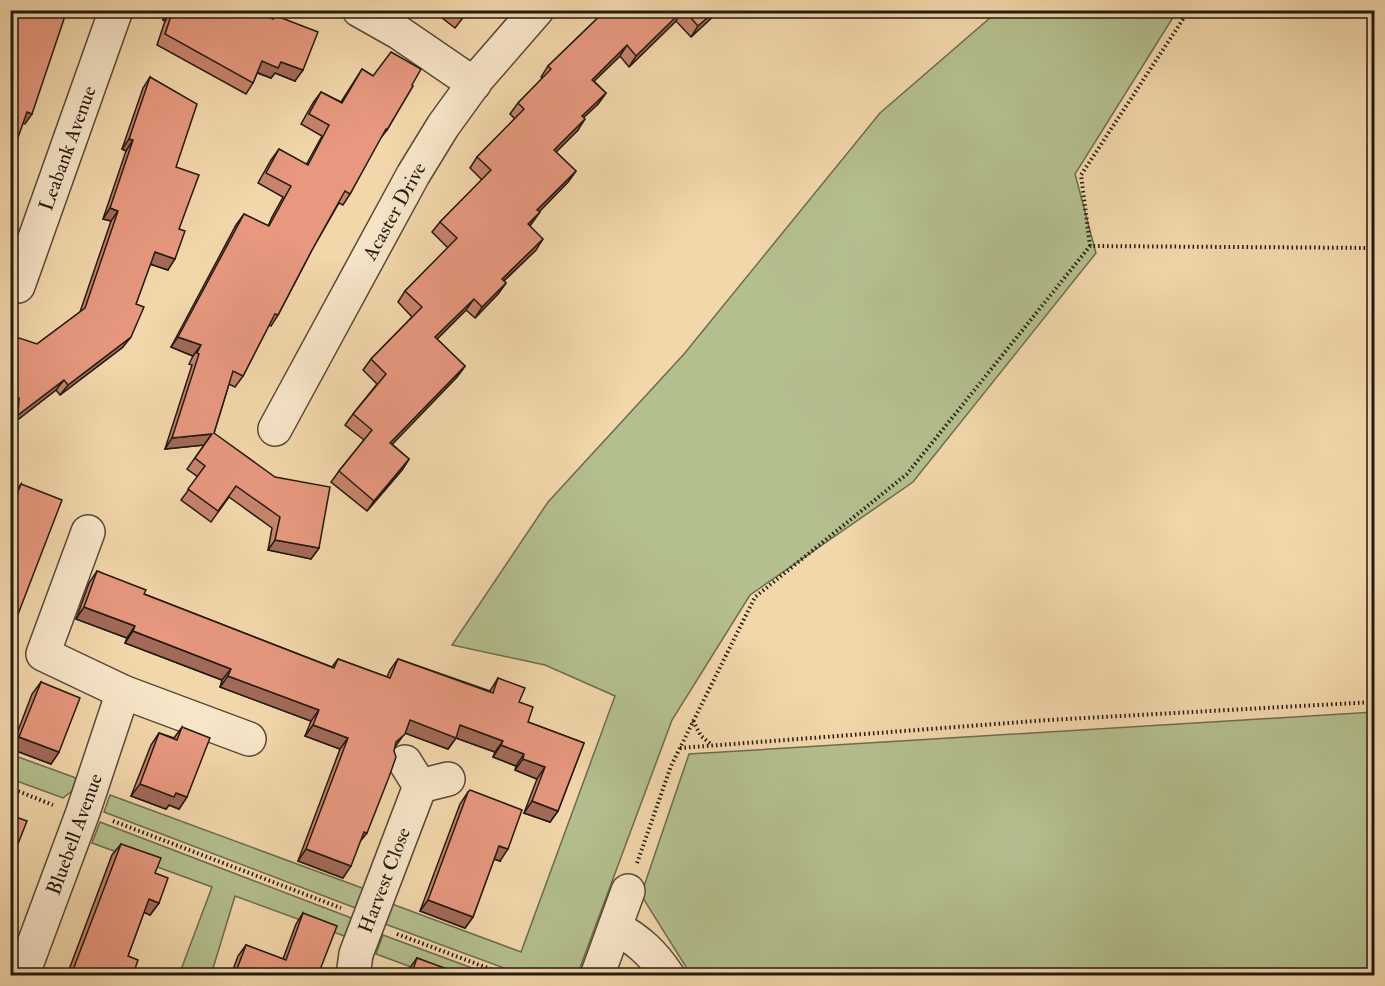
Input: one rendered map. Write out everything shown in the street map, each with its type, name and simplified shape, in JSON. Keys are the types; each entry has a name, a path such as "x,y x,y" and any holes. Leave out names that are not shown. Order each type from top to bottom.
{"street":[{"name":"Leabank Avenue","path":"18,286 116,10"},
{"path":"359,10 398,32 474,84"},
{"name":"Acaster Drive","path":"275,429 412,175 443,126 474,84 537,10"},
{"path":"88,532 43,654 123,692 249,739"},
{"name":"Bluebell Avenue","path":"22,975 83,812 123,692"},
{"name":"Harvest Close","path":"353,975 356,954 424,776"},
{"path":"597,975 628,891"},
{"path":"615,927 636,939 656,957 668,975"}],"path":[{"path":"628,891 671,765 755,597 907,474 1090,246 1081,175 1189,10"},
{"path":"1090,246 1374,248"},
{"path":"680,748 1036,721 1374,702"},
{"path":"693,721 701,736 713,745"},
{"path":"10,788 59,807 102,817 356,913 383,928 508,975"}],"green space":[{"path":"998,11 1177,11 1075,174 1096,253 913,482 750,595 672,720 578,973 562,968 559,975 523,975 385,924 392,904 521,952 615,696 545,665 452,645 548,502 684,354 880,113"},
{"path":"1374,712 1374,975 691,975 641,895 689,754"},
{"path":"10,754 76,778 72,791 63,798 11,779"},
{"path":"110,795 365,889 358,909 104,812"},
{"path":"100,822 354,919 347,937 235,896 211,975 179,975 212,887 92,843"},
{"path":"383,935 491,975 433,975 376,954"}],"building":[{"path":"10,10 67,10 32,114 27,112 10,160"},
{"path":"173,10 252,10 273,19 274,15 318,32 303,70 281,62 278,68 262,61 253,83 165,34"},
{"path":"455,10 467,10 463,17"},
{"path":"606,10 683,10 636,56 627,45 592,80 606,93 582,116 585,119 554,150 576,171 537,210 540,212 528,224 543,239 502,279 506,283 482,307 474,299 435,337 465,366 390,443 409,459 374,501 339,471 372,430 353,414 386,374 371,359 422,307 405,291 457,238 440,222 491,170 477,157 524,109 518,103 551,69 548,66"},
{"path":"684,10 716,10 698,26"},
{"path":"391,52 421,69 350,194 345,191 278,315 275,314 243,376 233,371 214,433 275,477 330,487 319,548 275,540 280,517 236,486 218,511 188,489 205,466 195,458 212,434 172,438 201,345 178,337 244,214 269,226 291,186 266,173 279,149 308,165 329,125 309,114 321,92 342,103 362,69 373,76"},
{"path":"150,77 197,104 176,167 199,175 179,229 185,231 175,259 155,252 136,304 144,307 131,337 68,385 64,380 18,415 19,398 10,396 10,335 37,344 85,308 118,211 110,208 133,140 129,139"},
{"path":"21,484 62,500 10,635 10,511"},
{"path":"97,571 146,590 144,594 334,668 338,659 390,678 398,659 493,693 498,678 525,688 519,702 533,707 528,722 584,743 558,811 532,801 545,767 523,759 524,754 501,745 503,741 460,725 456,738 410,720 405,734 396,742 394,751 396,757 389,777 351,866 306,849 348,738 313,725 319,710 228,676 231,669 133,631 135,626 84,607"},
{"path":"10,636 15,637 10,648"},
{"path":"41,682 80,698 59,752 19,737"},
{"path":"182,727 210,738 187,797 176,793 174,797 140,784 159,733 177,740"},
{"path":"470,790 522,810 508,849 499,846 473,917 428,900"},
{"path":"10,815 27,821 10,864"},
{"path":"121,844 161,858 155,873 168,878 159,903 149,899 128,956 138,960 133,975 71,975"},
{"path":"303,913 337,926 318,975 235,974 246,945 286,960"},
{"path":"417,958 461,974 411,975"}]}
